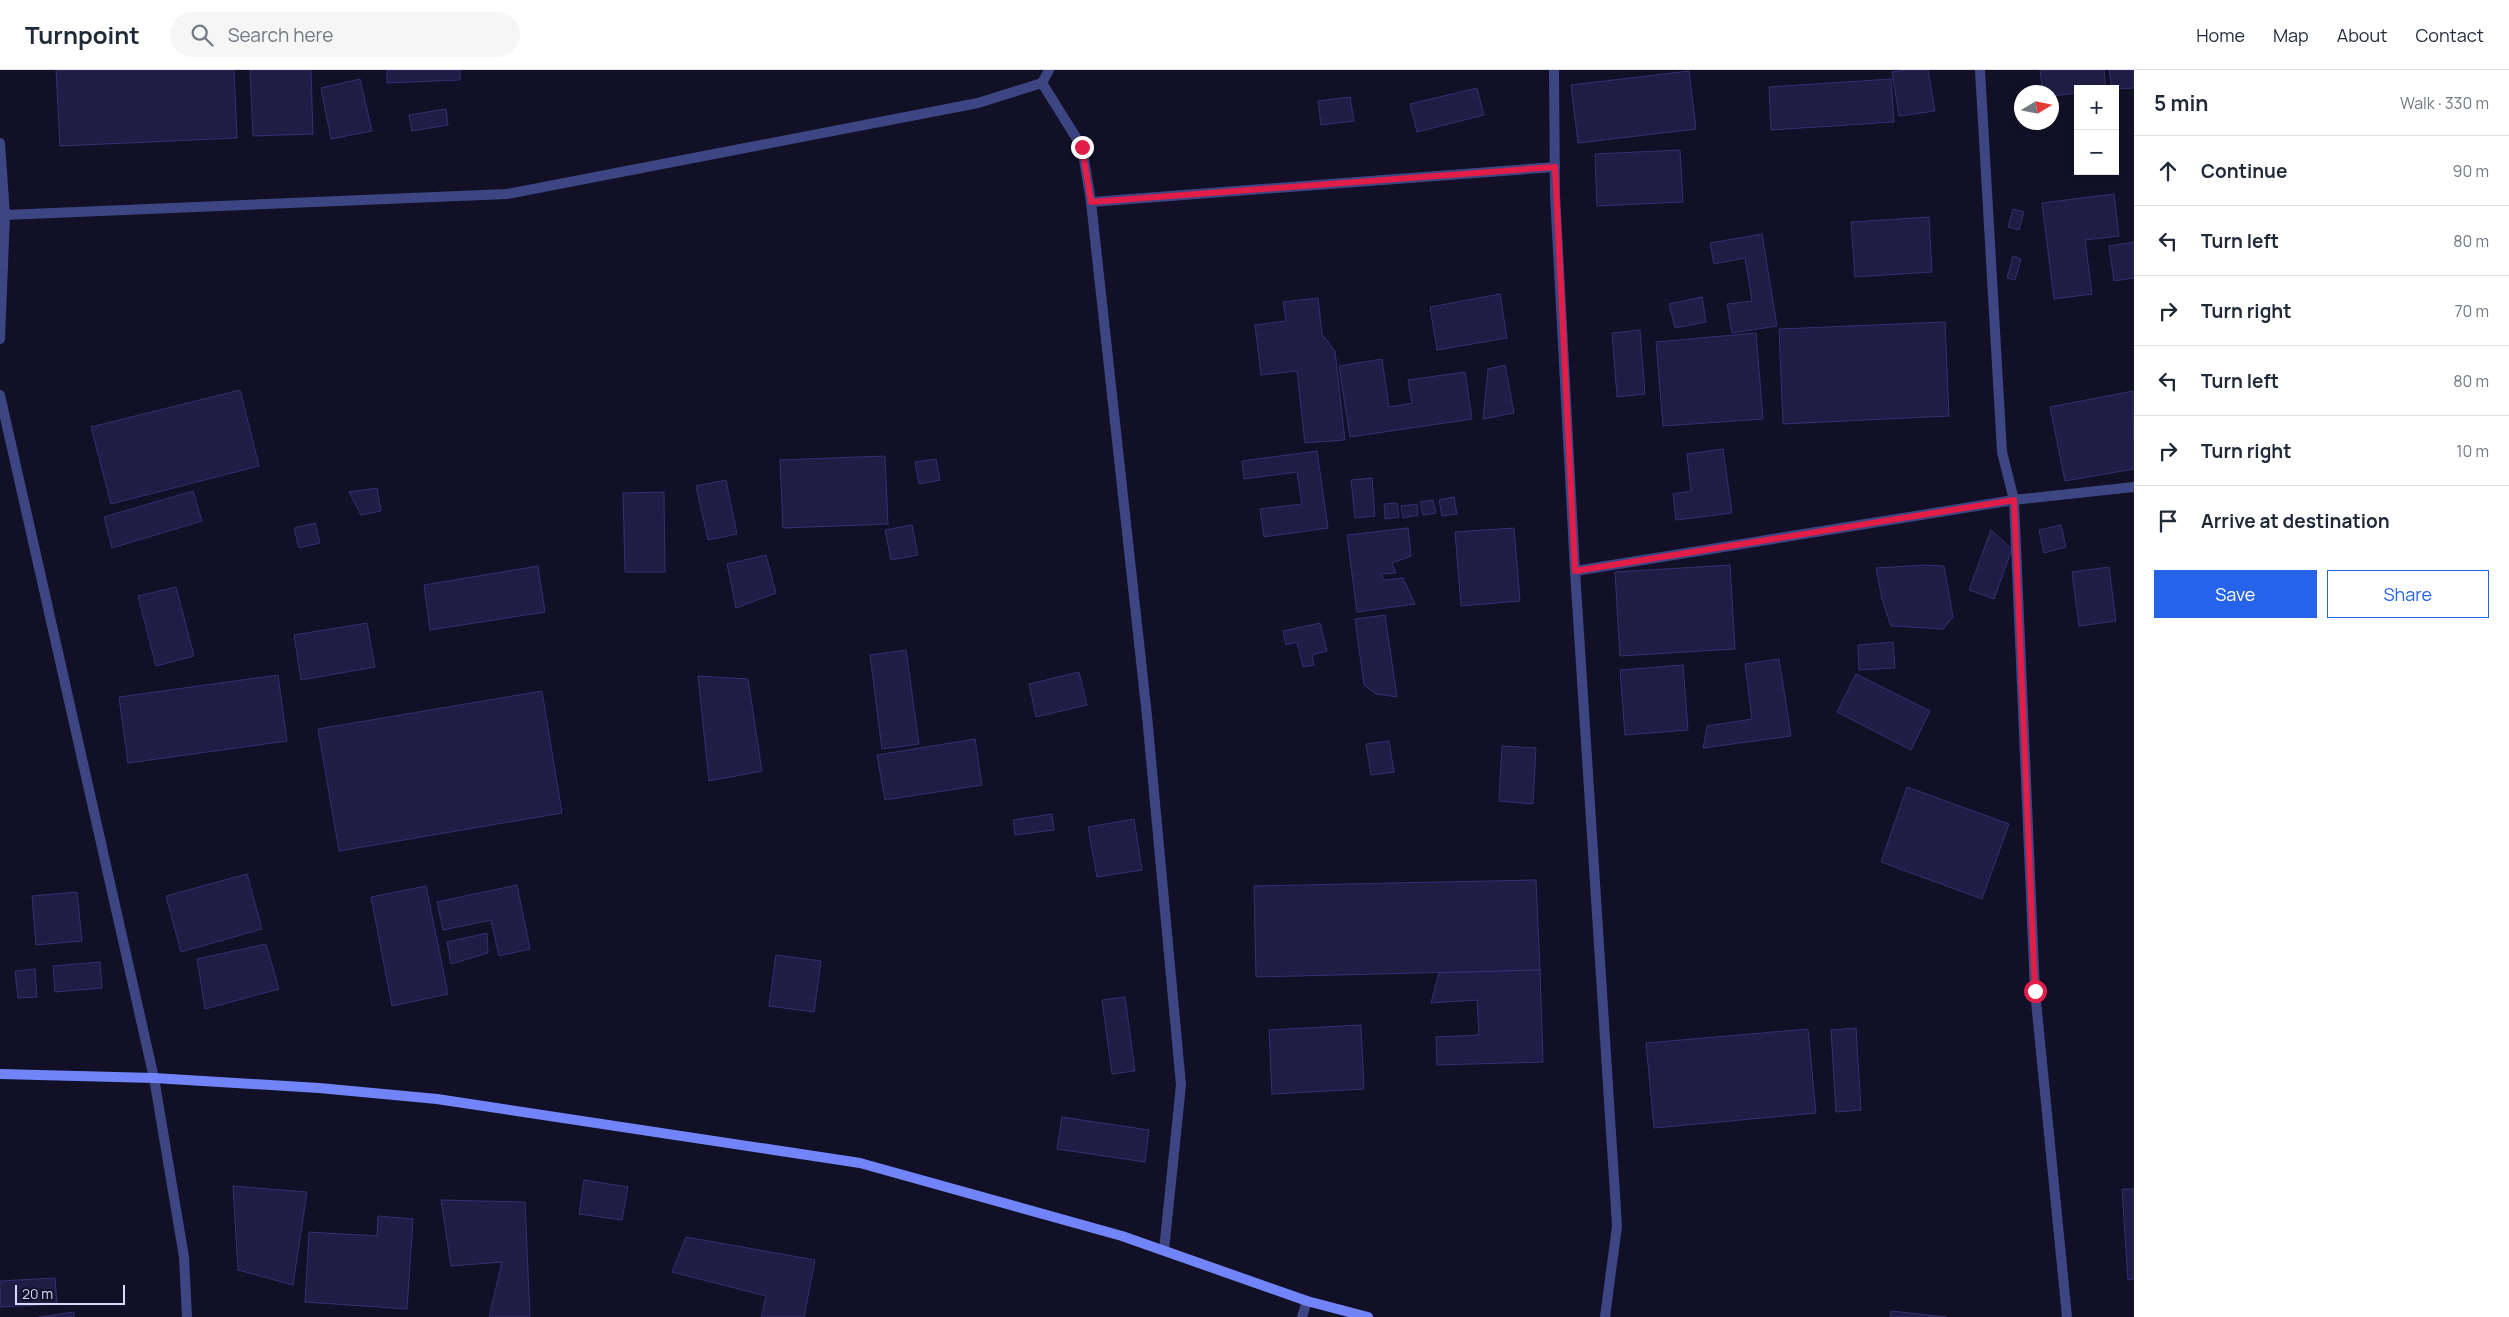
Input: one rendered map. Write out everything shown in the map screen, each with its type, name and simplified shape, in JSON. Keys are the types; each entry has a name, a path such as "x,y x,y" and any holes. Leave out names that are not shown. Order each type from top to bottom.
{"main road":[{"path":"0,1074 154,1078 319,1088 436,1099 860,1163 1122,1236 1307,1300 1368,1317"}],"street":[{"path":"5,215 507,194 978,103 1042,83 1049,70"},
{"path":"1554,70 1555,167 1575,571 1617,1226 1605,1317"},
{"path":"1980,70 2002,452 2014,500 2035,991 2067,1317"},
{"path":"1042,83 1082,147 1091,202 1147,716 1181,1085 1164,1250"},
{"path":"0,143 5,215 0,339"},
{"path":"1091,202 1555,167"},
{"path":"0,395 154,1078 184,1257 187,1317"},
{"path":"1575,571 2014,500 2134,487"},
{"path":"1302,1317 1307,1300"}],"building":[{"path":"56,70 234,70 237,138 60,146"},
{"path":"250,70 311,70 313,134 253,136"},
{"path":"387,70 460,70 460,80 387,83"},
{"path":"1928,70 1935,111 1899,116 1892,72"},
{"path":"2040,70 2104,70 2106,85 2074,85 2074,93 2059,95 2059,85 2042,85"},
{"path":"2109,70 2134,70 2134,88 2119,89 2119,85 2111,85"},
{"path":"1689,71 1696,129 1578,143 1571,85"},
{"path":"360,79 372,131 331,139 321,88"},
{"path":"1891,79 1894,122 1771,130 1769,87"},
{"path":"1477,88 1484,115 1417,132 1410,104"},
{"path":"1350,97 1354,121 1321,125 1318,101"},
{"path":"446,109 448,125 412,131 409,115"},
{"path":"1680,150 1683,202 1597,206 1595,154"},
{"path":"2114,194 2119,236 2085,240 2092,294 2054,299 2042,203"},
{"path":"2013,209 2024,212 2019,230 2008,227"},
{"path":"1929,217 1932,272 1855,277 1851,222"},
{"path":"1762,234 1777,326 1732,333 1727,304 1752,301 1745,258 1714,264 1710,243"},
{"path":"2134,242 2134,278 2114,281 2109,246"},
{"path":"2013,256 2021,259 2015,280 2007,278"},
{"path":"1500,294 1507,338 1437,350 1430,307"},
{"path":"1702,297 1706,322 1675,328 1669,304"},
{"path":"1318,298 1322,334 1335,351 1345,440 1305,443 1297,371 1261,375 1255,325 1286,321 1283,302"},
{"path":"1945,322 1949,416 1783,424 1779,329"},
{"path":"1640,330 1645,394 1617,397 1612,333"},
{"path":"1756,333 1763,419 1663,426 1656,342"},
{"path":"1382,359 1389,407 1412,403 1408,380 1465,372 1472,419 1350,437 1339,366"},
{"path":"1505,365 1514,413 1483,419 1488,369"},
{"path":"240,390 259,466 111,504 91,427"},
{"path":"2133,391 2134,469 2065,481 2050,407"},
{"path":"1723,449 1732,513 1676,520 1673,494 1691,491 1687,454"},
{"path":"1317,451 1328,528 1264,537 1260,509 1302,504 1297,472 1244,479 1242,461"},
{"path":"885,456 888,524 783,528 780,460"},
{"path":"936,459 940,480 919,484 915,462"},
{"path":"1372,478 1375,516 1355,518 1351,480"},
{"path":"726,480 737,534 708,540 696,486"},
{"path":"377,488 381,511 361,515 349,492"},
{"path":"193,491 202,521 112,548 104,517"},
{"path":"664,492 665,572 625,572 623,493"},
{"path":"1454,497 1457,514 1442,516 1439,500"},
{"path":"1433,500 1436,513 1423,515 1420,502"},
{"path":"1397,503 1399,517 1385,519 1384,504"},
{"path":"1417,504 1418,515 1403,518 1401,506"},
{"path":"315,523 320,543 299,548 294,528"},
{"path":"912,525 918,555 891,560 885,530"},
{"path":"2061,525 2066,547 2044,553 2039,530"},
{"path":"1408,528 1411,556 1392,563 1396,573 1381,574 1384,580 1403,578 1415,604 1357,612 1347,535"},
{"path":"1514,528 1520,601 1461,606 1455,532"},
{"path":"1991,530 2012,549 1994,599 1969,590"},
{"path":"766,555 776,593 736,608 727,564"},
{"path":"1730,565 1735,649 1620,656 1615,572"},
{"path":"538,566 545,612 430,630 424,585"},
{"path":"1944,566 1953,617 1943,629 1891,626 1882,599 1876,568"},
{"path":"2109,567 2116,621 2079,626 2072,572"},
{"path":"176,587 194,656 156,666 138,596"},
{"path":"1385,615 1397,697 1376,694 1364,685 1355,619"},
{"path":"367,623 375,667 301,680 294,635"},
{"path":"1320,623 1327,651 1312,655 1314,665 1303,667 1297,642 1286,645 1283,631"},
{"path":"1893,642 1895,668 1859,670 1858,645"},
{"path":"906,650 919,744 882,749 870,655"},
{"path":"1779,659 1791,736 1703,748 1707,726 1752,719 1745,664"},
{"path":"1683,665 1688,730 1625,735 1620,670"},
{"path":"1079,672 1087,705 1036,717 1029,684"},
{"path":"1856,674 1930,711 1911,750 1837,712"},
{"path":"278,675 287,741 128,763 119,697"},
{"path":"698,676 748,679 762,771 709,781"},
{"path":"542,691 562,813 339,851 318,729"},
{"path":"975,739 982,785 885,800 877,755"},
{"path":"1389,741 1394,772 1371,775 1366,744"},
{"path":"1502,746 1536,748 1533,804 1499,801"},
{"path":"1907,787 2009,824 1982,899 1881,862"},
{"path":"1052,814 1054,830 1015,835 1013,820"},
{"path":"1134,819 1142,870 1097,877 1088,827"},
{"path":"247,874 262,929 181,952 166,896"},
{"path":"1536,880 1540,970 1256,977 1254,886"},
{"path":"517,885 530,949 499,956 491,920 443,930 437,902"},
{"path":"426,886 448,994 392,1006 371,897"},
{"path":"77,892 82,941 36,945 32,896"},
{"path":"487,933 488,953 451,964 447,942"},
{"path":"266,944 279,989 205,1009 197,959"},
{"path":"776,955 821,961 814,1012 769,1006"},
{"path":"100,962 102,988 55,992 53,966"},
{"path":"35,969 37,997 18,998 15,971"},
{"path":"1540,970 1543,1062 1437,1065 1436,1037 1479,1035 1477,1000 1431,1003 1439,973"},
{"path":"1125,997 1135,1071 1112,1074 1102,1000"},
{"path":"1361,1025 1364,1089 1272,1094 1269,1030"},
{"path":"1856,1028 1861,1110 1836,1112 1831,1030"},
{"path":"1808,1029 1816,1113 1654,1128 1646,1043"},
{"path":"1062,1117 1149,1130 1145,1162 1057,1149"},
{"path":"584,1180 628,1187 622,1220 579,1214"},
{"path":"233,1186 307,1192 293,1285 238,1270"},
{"path":"2122,1189 2134,1189 2134,1279 2128,1280"},
{"path":"441,1200 525,1202 530,1317 489,1317 502,1262 451,1266"},
{"path":"378,1216 413,1219 407,1309 305,1302 309,1232 377,1236"},
{"path":"686,1237 815,1260 804,1317 761,1317 766,1296 672,1272"},
{"path":"55,1278 57,1304 0,1307 0,1281"},
{"path":"1891,1311 1947,1317 1890,1317"},
{"path":"74,1312 74,1317 39,1317"}],"route":[{"path":"1082,147 1091,202 1555,167 1554,194 1575,571 2014,500 2035,991"}]}
